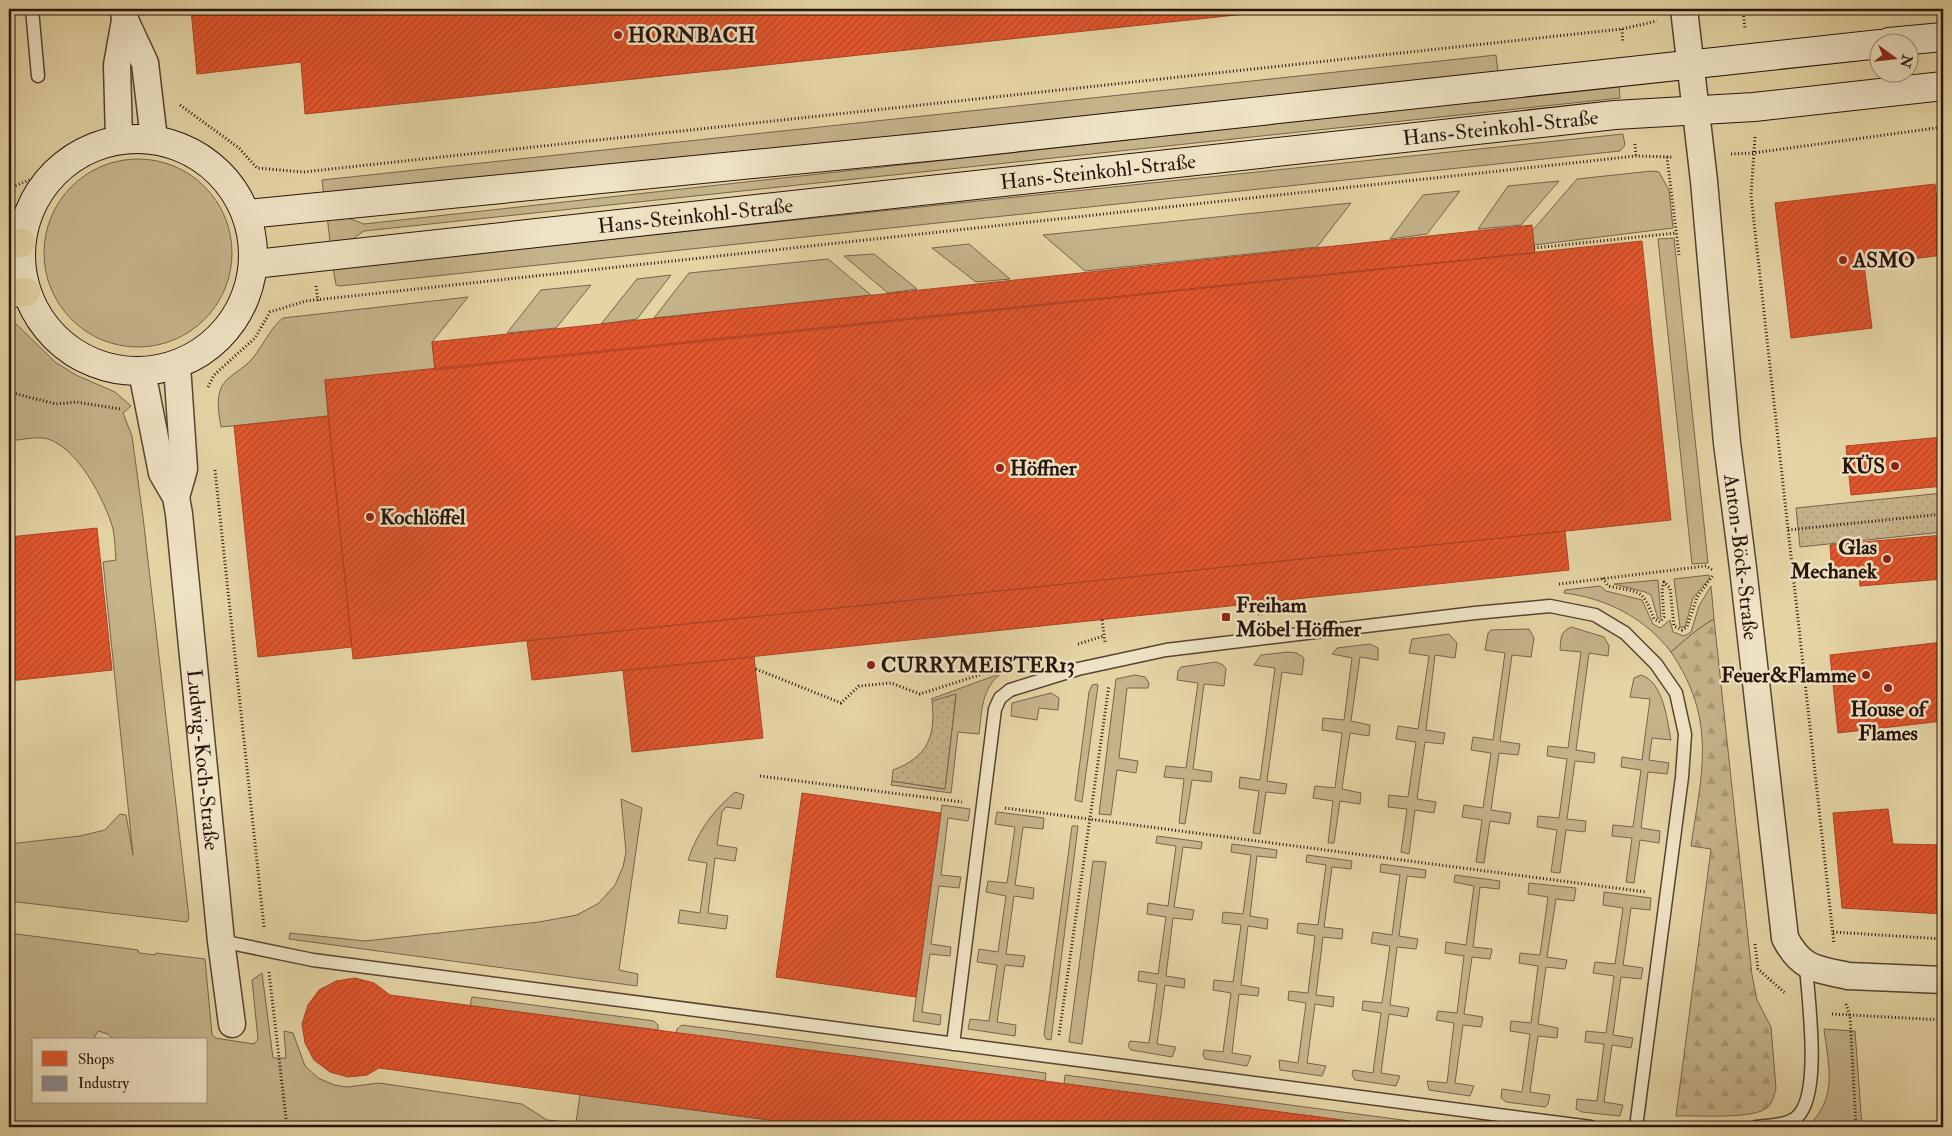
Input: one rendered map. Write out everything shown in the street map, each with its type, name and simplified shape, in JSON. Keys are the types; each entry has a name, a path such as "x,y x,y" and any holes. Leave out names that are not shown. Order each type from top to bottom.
{"main road":[{"path":"1920,39 1943,37"},
{"name":"Hans-Steinkohl-Straße","path":"247,214 957,144 1690,63 1870,45"},
{"name":"Hans-Steinkohl-Straße","path":"254,264 1615,115 1696,109 1754,108 1943,86"},
{"path":"119,139 154,139 184,147 211,164 232,186 247,214 253,238 254,264 246,296 230,326 207,349 178,365 142,372 112,369 84,359 59,342 17,292 21,268 15,244 32,203 58,169 86,149 119,139"}],"street":[{"name":"Anton-Böck-Straße","path":"1684,12 1701,155 1727,443 1785,938 1794,955 1806,965"},
{"path":"119,139 117,66 124,14"},
{"path":"124,14 145,63 154,139"},
{"name":"Ludwig-Koch-Straße","path":"178,365 184,469 176,496 221,941 232,1024"},
{"name":"Ludwig-Koch-Straße","path":"142,372 162,473 176,496"},
{"path":"1806,965 1848,976 1943,980"}],"lane":[{"path":"32,9 38,76"},
{"path":"953,1044 995,708 1000,698 1010,690 1078,669 1184,648 1475,613 1550,606 1595,615 1625,634 1656,664 1676,693 1685,734 1682,777 1636,1127"},
{"path":"221,941 313,960 1591,1127"},
{"path":"1756,1127 1785,1124 1798,1116 1808,1098 1812,1075 1806,965"}],"path":[{"path":"1725,9 1754,9"},
{"path":"179,104 239,148 257,168 303,172 1086,85 1622,29 1684,12"},
{"path":"206,392 214,375 255,338 270,312 306,301 1636,156 1667,157 1753,153 1943,127"},
{"path":"1753,153 1750,195 1833,932 1943,939"},
{"path":"9,188 58,169"},
{"path":"1534,248 1676,233"},
{"path":"9,392 56,404 76,402 128,410 135,426 153,423"},
{"path":"215,473 266,951 287,1127"},
{"path":"1788,530 1943,514"},
{"path":"1550,606 1556,584 1706,566"},
{"path":"1604,578 1608,586 1642,594 1647,599 1654,619 1660,622 1664,617 1662,590 1664,582 1670,588 1674,626 1682,630 1687,627 1697,597 1717,571"},
{"path":"1056,1058 1109,687 1108,662 1102,620"},
{"path":"1076,645 1104,636"},
{"path":"756,669 841,703 859,686 891,683 920,694 1003,668"},
{"path":"760,776 1667,894"},
{"path":"1856,1127 1850,1016 1943,1020"}],"green space":[{"path":"1496,55 1498,72 324,197 322,180"},
{"path":"1619,86 1620,98 364,231 351,240 330,242 327,215 340,215 364,224"},
{"path":"1623,134 1625,145 1620,151 340,286 336,285 333,268"},
{"path":"129,159 147,159 174,166 205,186 225,217 232,244 232,262 225,289 205,320 174,340 147,347 129,347 111,343 94,336 78,326 65,313 55,297 48,280 44,262 44,244 48,226 55,209 65,193 78,180 94,170 111,163"},
{"path":"1652,171 1659,172 1669,190 1673,228 1534,245 1532,231 1577,179"},
{"path":"1559,181 1521,225 1478,229 1508,186"},
{"path":"1460,191 1427,234 1390,239 1423,195"},
{"path":"1351,203 1317,247 1085,271 1043,235"},
{"path":"1674,238 1708,563 1692,564 1658,239"},
{"path":"969,244 1010,279 976,282 932,248"},
{"path":"874,254 917,289 888,293 844,256"},
{"path":"828,259 871,295 654,318 689,273"},
{"path":"671,275 637,319 601,324 637,279"},
{"path":"591,285 556,328 507,333 541,290"},
{"path":"468,297 432,342 435,370 325,380 328,416 221,427 218,402 221,388 227,380 252,359 274,327 283,318"},
{"path":"9,317 55,362 76,375 115,392 131,406 123,413 132,436 143,517 189,918 187,922 9,901 9,844 80,836 105,830 120,814 126,815 133,855 103,562 116,560 113,529 103,503 88,475 67,451 56,442 44,438 9,441"},
{"path":"1943,493 1943,532 1800,547 1796,508"},
{"path":"1709,575 1710,578 1693,598 1685,627 1680,627 1674,579"},
{"path":"1658,580 1661,617 1658,619 1651,595 1614,584"},
{"path":"1600,586 1606,591 1642,600 1653,624 1660,628 1670,620 1673,632 1684,636 1691,632 1699,606 1711,586 1714,619 1697,630 1671,652 1649,629 1624,612 1595,600 1564,593 1565,590"},
{"path":"1714,619 1752,975 1757,1000 1771,1027 1776,1089 1768,1107 1751,1114 1676,1116 1711,849 1691,846 1702,770 1700,723 1695,700 1686,677 1671,652 1697,630"},
{"path":"1571,627 1604,637 1609,646 1608,656 1589,653 1576,750 1595,753 1594,763 1575,761 1567,819 1586,821 1585,832 1566,830 1560,873 1551,872 1557,830 1537,827 1538,816 1559,818 1567,759 1547,756 1548,746 1568,748 1581,652 1560,650 1563,633"},
{"path":"1529,629 1534,638 1531,657 1512,655 1500,741 1520,744 1518,755 1499,753 1491,810 1511,813 1509,824 1490,821 1484,863 1476,862 1482,820 1462,817 1464,805 1483,808 1491,753 1471,750 1473,737 1493,740 1505,653 1485,650 1488,633 1491,630"},
{"path":"1449,634 1457,643 1455,658 1435,655 1426,730 1445,733 1443,744 1425,742 1417,799 1436,802 1434,813 1415,810 1409,854 1401,852 1407,809 1388,807 1389,795 1408,797 1416,742 1396,739 1398,726 1418,729 1429,656 1409,653 1412,639"},
{"path":"1370,644 1378,648 1378,660 1360,657 1351,721 1370,725 1369,736 1350,733 1342,789 1361,793 1360,804 1340,801 1334,843 1328,843 1333,801 1313,798 1315,786 1335,788 1342,733 1322,730 1323,718 1344,720 1352,658 1332,654 1337,648"},
{"path":"1297,653 1304,658 1302,675 1282,672 1267,781 1287,784 1285,794 1266,792 1260,834 1253,833 1259,791 1239,788 1240,777 1260,780 1275,668 1254,665 1261,655"},
{"path":"1216,662 1223,665 1226,669 1224,686 1204,684 1193,769 1212,772 1211,782 1192,780 1185,824 1179,823 1184,779 1164,777 1166,766 1186,768 1198,683 1177,680 1178,671 1181,667"},
{"path":"1002,673 995,679 986,693 979,734 958,732 951,793 891,785 892,781 945,789 956,695 935,702 931,699"},
{"path":"1135,675 1145,677 1149,683 1148,688 1127,688 1119,758 1138,761 1136,773 1117,770 1111,815 1099,814 1116,679"},
{"path":"1641,675 1655,685 1660,694 1671,740 1652,738 1649,760 1669,763 1667,774 1648,772 1641,828 1660,831 1659,843 1640,840 1634,883 1626,882 1632,838 1612,836 1613,825 1633,827 1641,770 1621,767 1622,757 1642,760 1650,699 1630,697 1634,678"},
{"path":"1097,684 1082,802 1075,800 1089,692 1092,685"},
{"path":"1051,693 1059,698 1058,710 1039,708 1037,720 1011,716 1012,703"},
{"path":"956,694 945,789 892,781 893,770 914,759 927,744 933,725 932,701"},
{"path":"735,792 744,795 741,809 726,807 722,812 717,845 737,848 735,861 715,858 708,913 728,916 726,929 678,923 680,910 700,913 707,863 688,860 696,840 719,807"},
{"path":"621,799 642,808 619,970 638,974 637,986 289,939 290,933 365,941 539,922 577,915 599,903 615,885 623,867 626,852"},
{"path":"942,805 970,809 968,821 948,818 941,875 961,877 959,888 939,886 931,944 951,947 950,956 930,954 922,1012 941,1015 940,1025 913,1021"},
{"path":"997,812 1044,818 1043,829 1023,827 1015,885 1034,888 1033,899 1014,896 1006,954 1025,956 1023,967 1005,965 997,1022 1016,1025 1015,1036 968,1029 970,1019 989,1021 997,965 977,962 979,949 998,952 1006,896 986,892 988,881 1007,883 1015,827 995,824"},
{"path":"1072,826 1078,826 1051,1040 1046,1039 1044,1035"},
{"path":"1157,836 1202,842 1201,849 1183,847 1174,907 1194,910 1192,920 1173,918 1166,976 1185,979 1184,988 1165,985 1157,1044 1176,1047 1172,1057 1131,1050 1128,1046 1130,1041 1149,1043 1157,984 1138,981 1139,971 1158,974 1166,917 1147,914 1148,903 1168,906 1176,846 1156,843"},
{"path":"1232,844 1277,850 1276,858 1257,856 1250,916 1268,919 1267,929 1248,926 1241,985 1259,988 1258,996 1239,994 1232,1053 1251,1056 1247,1066 1205,1059 1203,1055 1204,1050 1223,1052 1231,993 1213,990 1214,980 1233,982 1241,925 1222,923 1223,912 1243,914 1251,855 1231,852"},
{"path":"1307,855 1352,861 1351,869 1332,867 1324,927 1343,929 1342,939 1323,937 1316,995 1334,997 1333,1007 1315,1004 1307,1063 1326,1066 1322,1076 1280,1070 1279,1060 1298,1063 1306,1003 1288,1000 1289,991 1308,993 1315,936 1297,933 1298,923 1318,925 1326,865 1306,862"},
{"path":"1093,861 1106,862 1082,1044 1069,1042"},
{"path":"1381,864 1426,870 1425,878 1407,876 1399,936 1418,939 1416,949 1397,947 1390,1005 1409,1008 1407,1017 1389,1014 1381,1073 1400,1076 1396,1086 1355,1080 1352,1075 1353,1070 1373,1073 1381,1013 1362,1010 1363,1001 1382,1003 1390,946 1371,943 1373,932 1392,935 1400,875 1380,872"},
{"path":"1455,875 1500,881 1499,889 1480,887 1473,947 1492,949 1490,959 1472,957 1464,1014 1483,1017 1481,1027 1463,1025 1455,1083 1474,1086 1470,1096 1429,1090 1427,1081 1447,1083 1454,1023 1436,1020 1438,1011 1457,1013 1464,956 1445,953 1446,942 1466,945 1474,886 1454,882"},
{"path":"1529,883 1576,888 1574,901 1556,899 1547,957 1567,960 1565,969 1546,967 1538,1024 1558,1028 1557,1038 1538,1036 1530,1092 1550,1095 1548,1104 1545,1107 1506,1102 1501,1098 1502,1089 1522,1092 1530,1034 1510,1031 1511,1021 1531,1023 1538,966 1519,963 1520,953 1540,955 1548,897 1528,894"},
{"path":"1604,892 1651,898 1650,910 1631,908 1623,965 1643,968 1641,979 1621,977 1613,1035 1633,1038 1631,1048 1612,1045 1604,1102 1623,1105 1620,1116 1582,1112 1576,1109 1577,1099 1597,1101 1604,1044 1585,1042 1586,1031 1606,1033 1614,976 1593,973 1595,962 1615,964 1623,908 1603,905"},
{"path":"9,933 138,950 139,953 155,955 156,953 205,959 212,1034 215,1038 254,1044 258,1039 252,980 262,973 273,1058 286,1058 284,1031 293,1033 305,1066 318,1078 334,1085 347,1087 379,1083 522,1104 547,1120 576,1123 580,1095 822,1127 9,1127"},
{"path":"472,997 654,1021 658,1025 658,1030 470,1006"},
{"path":"682,1025 1046,1073 1045,1081 676,1033 677,1029"},
{"path":"1824,1029 1855,1031 1862,1127 1807,1127 1817,1116 1827,1094 1829,1070"},
{"path":"1065,1075 1410,1121 1411,1127 1395,1127 1064,1084"}],"building: Shops":[{"name":"HORNBACH","path":"191,9 1292,9 305,114 301,62 197,74"},
{"name":"ASMO","path":"1935,184 1943,255 1864,265 1872,328 1791,338 1775,203"},
{"path":"1532,225 1535,253 435,370 432,342"},
{"name":"Höffner","path":"1642,241 1671,520 353,659 325,380"},
{"path":"328,416 352,647 258,657 234,426"},
{"name":"KÜS","path":"1943,437 1943,486 1851,495 1846,446"},
{"path":"97,528 112,670 9,681 9,537"},
{"path":"1565,531 1569,570 532,680 527,641"},
{"name":"Glas Mechanek","path":"1943,535 1943,579 1860,586 1859,574 1832,576 1830,545"},
{"name":"House of Flames","path":"1943,642 1943,721 1838,733 1830,655"},
{"path":"754,657 763,738 632,752 623,671"},
{"path":"802,793 941,813 916,997 776,977"},
{"path":"1888,809 1893,844 1943,845 1943,914 1842,908 1833,813"},
{"path":"355,978 374,983 390,995 1395,1127 822,1127 379,1068 367,1075 348,1077 330,1072 314,1060 305,1043 302,1024 308,1005 319,990 336,981"}],"building: Industry":[{"path":"9,29 14,83 9,83"}],"place":[{"name":"HORNBACH","path":"618,35"},
{"name":"ASMO","path":"1843,260"},
{"name":"KÜS","path":"1895,466"},
{"name":"Höffner","path":"1000,468"},
{"name":"Kochlöffel","path":"370,517"},
{"name":"Glas Mechanek","path":"1887,559"},
{"name":"Freiham Möbel Höffner","path":"1226,617"},
{"name":"CURRYMEISTER13","path":"871,665"},
{"name":"Feuer&Flamme","path":"1866,675"},
{"name":"House of Flames","path":"1888,688"}]}
